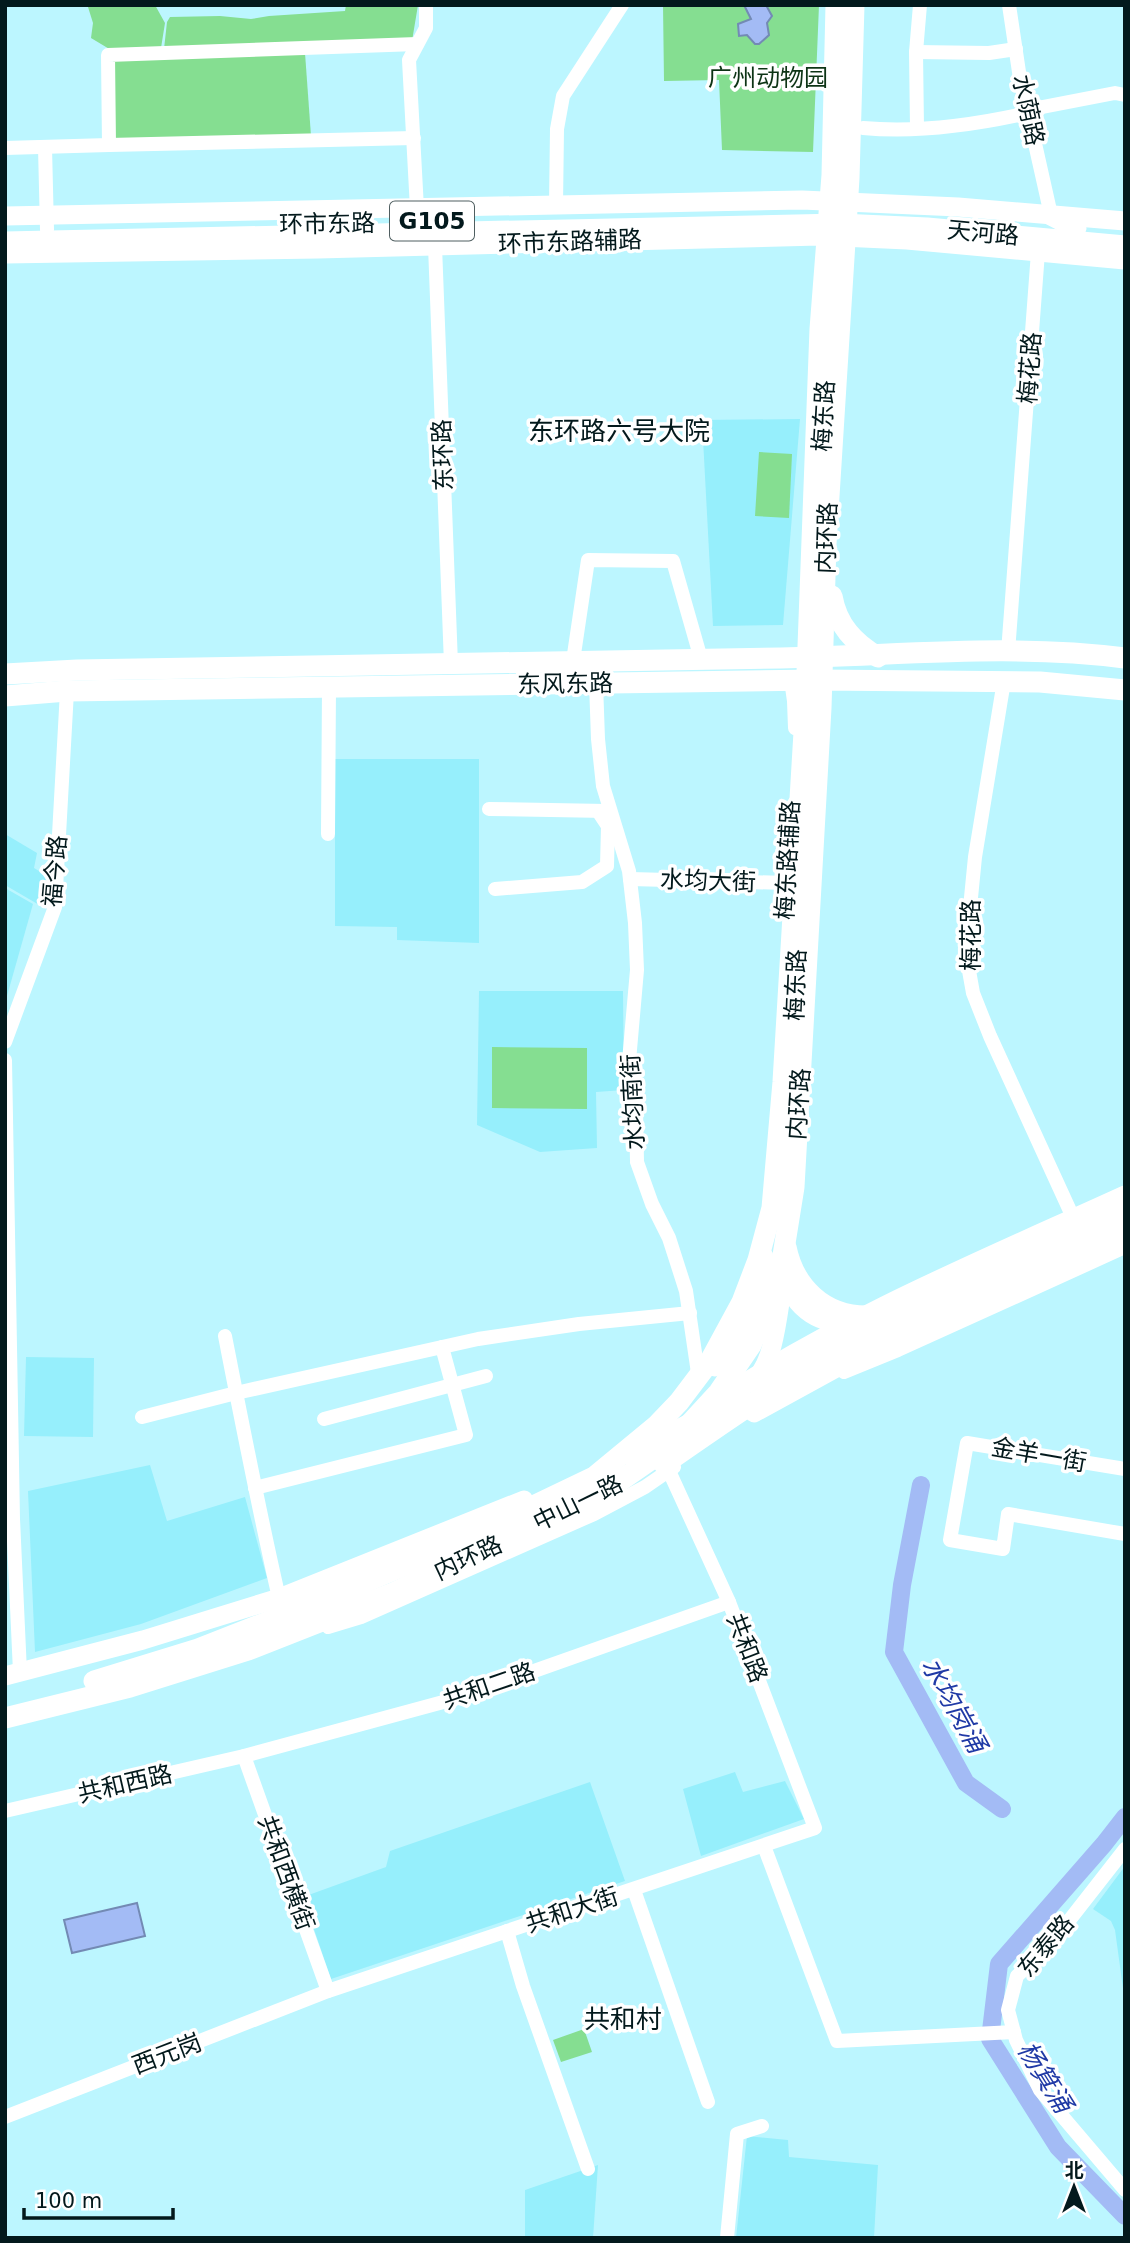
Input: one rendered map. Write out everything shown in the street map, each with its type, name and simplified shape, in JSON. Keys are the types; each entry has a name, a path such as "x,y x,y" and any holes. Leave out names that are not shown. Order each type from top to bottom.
{"highway":[{"path":"825,5 817,201 838,230"},
{"name":"内环路","path":"5,1704 117,1675 242,1633 454,1544 593,1477 657,1425 679,1402 710,1362 742,1302 758,1260 772,1208 792,1076 820,329 832,175 836,5"},
{"name":"内环路","path":"5,1715 130,1686 224,1658 340,1615 456,1565 584,1502 656,1456 685,1429 731,1376 751,1345 776,1285 786,1242 794,1186 811,922 824,651 826,544 849,178 854,5"},
{"name":"环市东路","path":"5,230 47,223 765,213 838,230"},
{"path":"1051,215 1076,228"},
{"name":"天河路","path":"838,230 932,216 1125,234"},
{"name":"天河路","path":"838,230 927,228 1125,246"},
{"name":"环市东路","path":"5,242 838,230"},
{"path":"802,761 799,611 811,347"},
{"path":"835,391 831,593 841,624 855,641 887,662 909,667 1056,666 1125,673"},
{"name":"东风东路","path":"5,674 67,670 1008,652 1076,653 1125,658"},
{"name":"东风东路","path":"5,696 67,691 791,680 1004,681 1125,690"},
{"path":"792,1076 786,1249 793,1269 807,1292 836,1312 872,1316 901,1312 967,1285"},
{"path":"456,1565 538,1534 594,1508 626,1490 780,1385 967,1285 1123,1210"},
{"path":"593,1477 653,1444 775,1364 846,1324 1123,1210"}],"main road":[{"name":"环市东路辅路","path":"417,216 556,205 817,201 958,207 1125,220"},
{"path":"5,216 47,223"},
{"name":"环市东路辅路","path":"5,254 435,246 838,230 1125,260"},
{"name":"梅东路","path":"819,657 838,230"},
{"name":"梅东路","path":"763,1291 783,1219 789,1002 807,717 804,702 791,680"},
{"name":"梅东路","path":"772,1369 785,1272 792,1076 823,680"},
{"path":"1071,1213 1123,1210"},
{"name":"中山一路","path":"12,1674 144,1640 279,1598 510,1506 646,1446 728,1404 772,1369 1123,1210"},
{"name":"中山一路","path":"5,1715 152,1676 291,1628 501,1541 632,1476 907,1332 1125,1231"},
{"path":"785,1272 794,1298 801,1308 813,1317 837,1324 877,1321"},
{"path":"763,1291 755,1312 753,1332 756,1348 783,1380 806,1384"},
{"path":"646,1446 700,1385 737,1336 763,1291"},
{"path":"632,1476 666,1445 772,1369"},
{"path":"5,1688 150,1646 215,1623 247,1608"}],"street":[{"path":"417,216 409,60 426,28 426,5"},
{"path":"556,205 557,129 563,96 622,5"},
{"path":"917,128 916,52 920,5"},
{"name":"水荫路","path":"1009,5 1028,111 1051,215"},
{"path":"109,145 108,55 418,44"},
{"path":"916,52 989,53 1016,50"},
{"path":"863,128 891,130 987,122 1115,93 1125,95"},
{"path":"5,148 414,138"},
{"path":"46,147 47,223"},
{"path":"811,347 838,230"},
{"name":"东环路","path":"435,246 451,664"},
{"name":"梅花路","path":"1008,652 1038,251"},
{"path":"573,662 587,560 673,561 701,659"},
{"name":"梅东路辅路","path":"789,1002 787,883 795,719 791,680"},
{"name":"梅花路","path":"1004,681 972,876 967,947 970,979 990,1036 1071,1213"},
{"path":"495,888 582,882 607,866 608,826 600,762 596,683"},
{"path":"328,687 328,834"},
{"name":"福今路","path":"5,1042 55,907 67,691"},
{"path":"489,809 605,811"},
{"name":"水均南街","path":"605,811 630,879 637,970 629,1061 636,1110 637,1162 652,1204 669,1238 684,1283 700,1385"},
{"name":"水均大街","path":"630,879 787,883"},
{"path":"5,1060 13,1519 12,1674"},
{"path":"813,1317 849,1314 1125,1188"},
{"path":"1071,1213 1096,1220"},
{"path":"1035,1272 1063,1235 1071,1213"},
{"path":"806,1384 859,1367 1123,1253"},
{"path":"142,1417 236,1393 478,1339 579,1324 690,1313"},
{"path":"225,1336 246,1432 254,1488 279,1598"},
{"path":"254,1488 466,1435 442,1347"},
{"path":"324,1419 486,1377"},
{"name":"金羊一街","path":"1125,1469 967,1443 950,1540 1003,1549 1009,1514 1125,1534"},
{"path":"291,1628 347,1623 549,1535 611,1505 668,1471 692,1445"},
{"name":"共和路","path":"668,1471 729,1602 815,1829"},
{"path":"501,1541 549,1535"},
{"name":"共和二路","path":"244,1756 458,1699 729,1602"},
{"name":"共和西路","path":"5,1811 244,1756"},
{"name":"共和西横街","path":"244,1756 328,1991"},
{"name":"共和大街","path":"328,1991 815,1829"},
{"path":"764,1846 837,2041 1014,2032"},
{"name":"东泰路","path":"1125,1849 1050,1945 1017,1976 1008,2010 1014,2032 1040,2090 1125,2190"},
{"path":"634,1890 708,2102"},
{"path":"507,1931 523,1986 588,2169"},
{"name":"西元岗","path":"5,2117 328,1991"},
{"path":"727,2238 737,2134 762,2126"}],"shaded area":[{"path":"744,5 766,5 772,16 767,23 769,35 759,44 755,44 747,35 739,36 738,24 751,19"},
{"path":"800,419 783,625 713,626 702,420"},
{"path":"335,759 479,759 479,943 397,940 397,927 335,926"},
{"path":"5,834 37,853 34,868 52,879 41,906 5,885"},
{"path":"5,888 33,904 5,1003"},
{"path":"479,991 623,991 624,1090 596,1092 597,1148 540,1152 477,1125"},
{"path":"26,1357 94,1358 93,1437 24,1436"},
{"path":"150,1465 167,1521 245,1497 267,1578 141,1624 35,1652 28,1491"},
{"path":"735,1772 743,1792 785,1781 804,1819 701,1856 683,1789"},
{"path":"590,1782 625,1881 331,1979 303,1897 386,1867 390,1851"},
{"path":"1125,1866 1125,2003 1115,1930 1111,1921 1093,1909"},
{"path":"137,1903 145,1936 72,1953 64,1920"},
{"path":"747,2136 788,2140 789,2157 878,2165 874,2238 736,2238"},
{"path":"598,2165 593,2238 525,2238 525,2190"}],"green space":[{"path":"81,5 155,5 165,23 161,48 111,50 91,38 93,23 88,7"},
{"path":"346,5 418,5 412,41 164,49 170,17 220,16 251,19 345,11"},
{"name":"广州动物园","path":"663,5 819,5 813,152 722,150 719,80 664,81"},
{"path":"305,53 311,136 115,141 113,59"},
{"path":"759,452 792,454 789,518 755,516"},
{"path":"492,1047 587,1048 587,1109 492,1108"},
{"path":"584,2029 592,2052 561,2062 553,2040"}],"waterway":[{"name":"水均岗涌","path":"921,1485 902,1585 894,1652 966,1783 1002,1809"},
{"name":"杨箕涌","path":"1125,1817 999,1964 990,2039 1058,2147 1125,2216"}],"district":[{"name":"东环路六号大院","path":"619,431"},
{"name":"共和村","path":"623,2019"}]}
